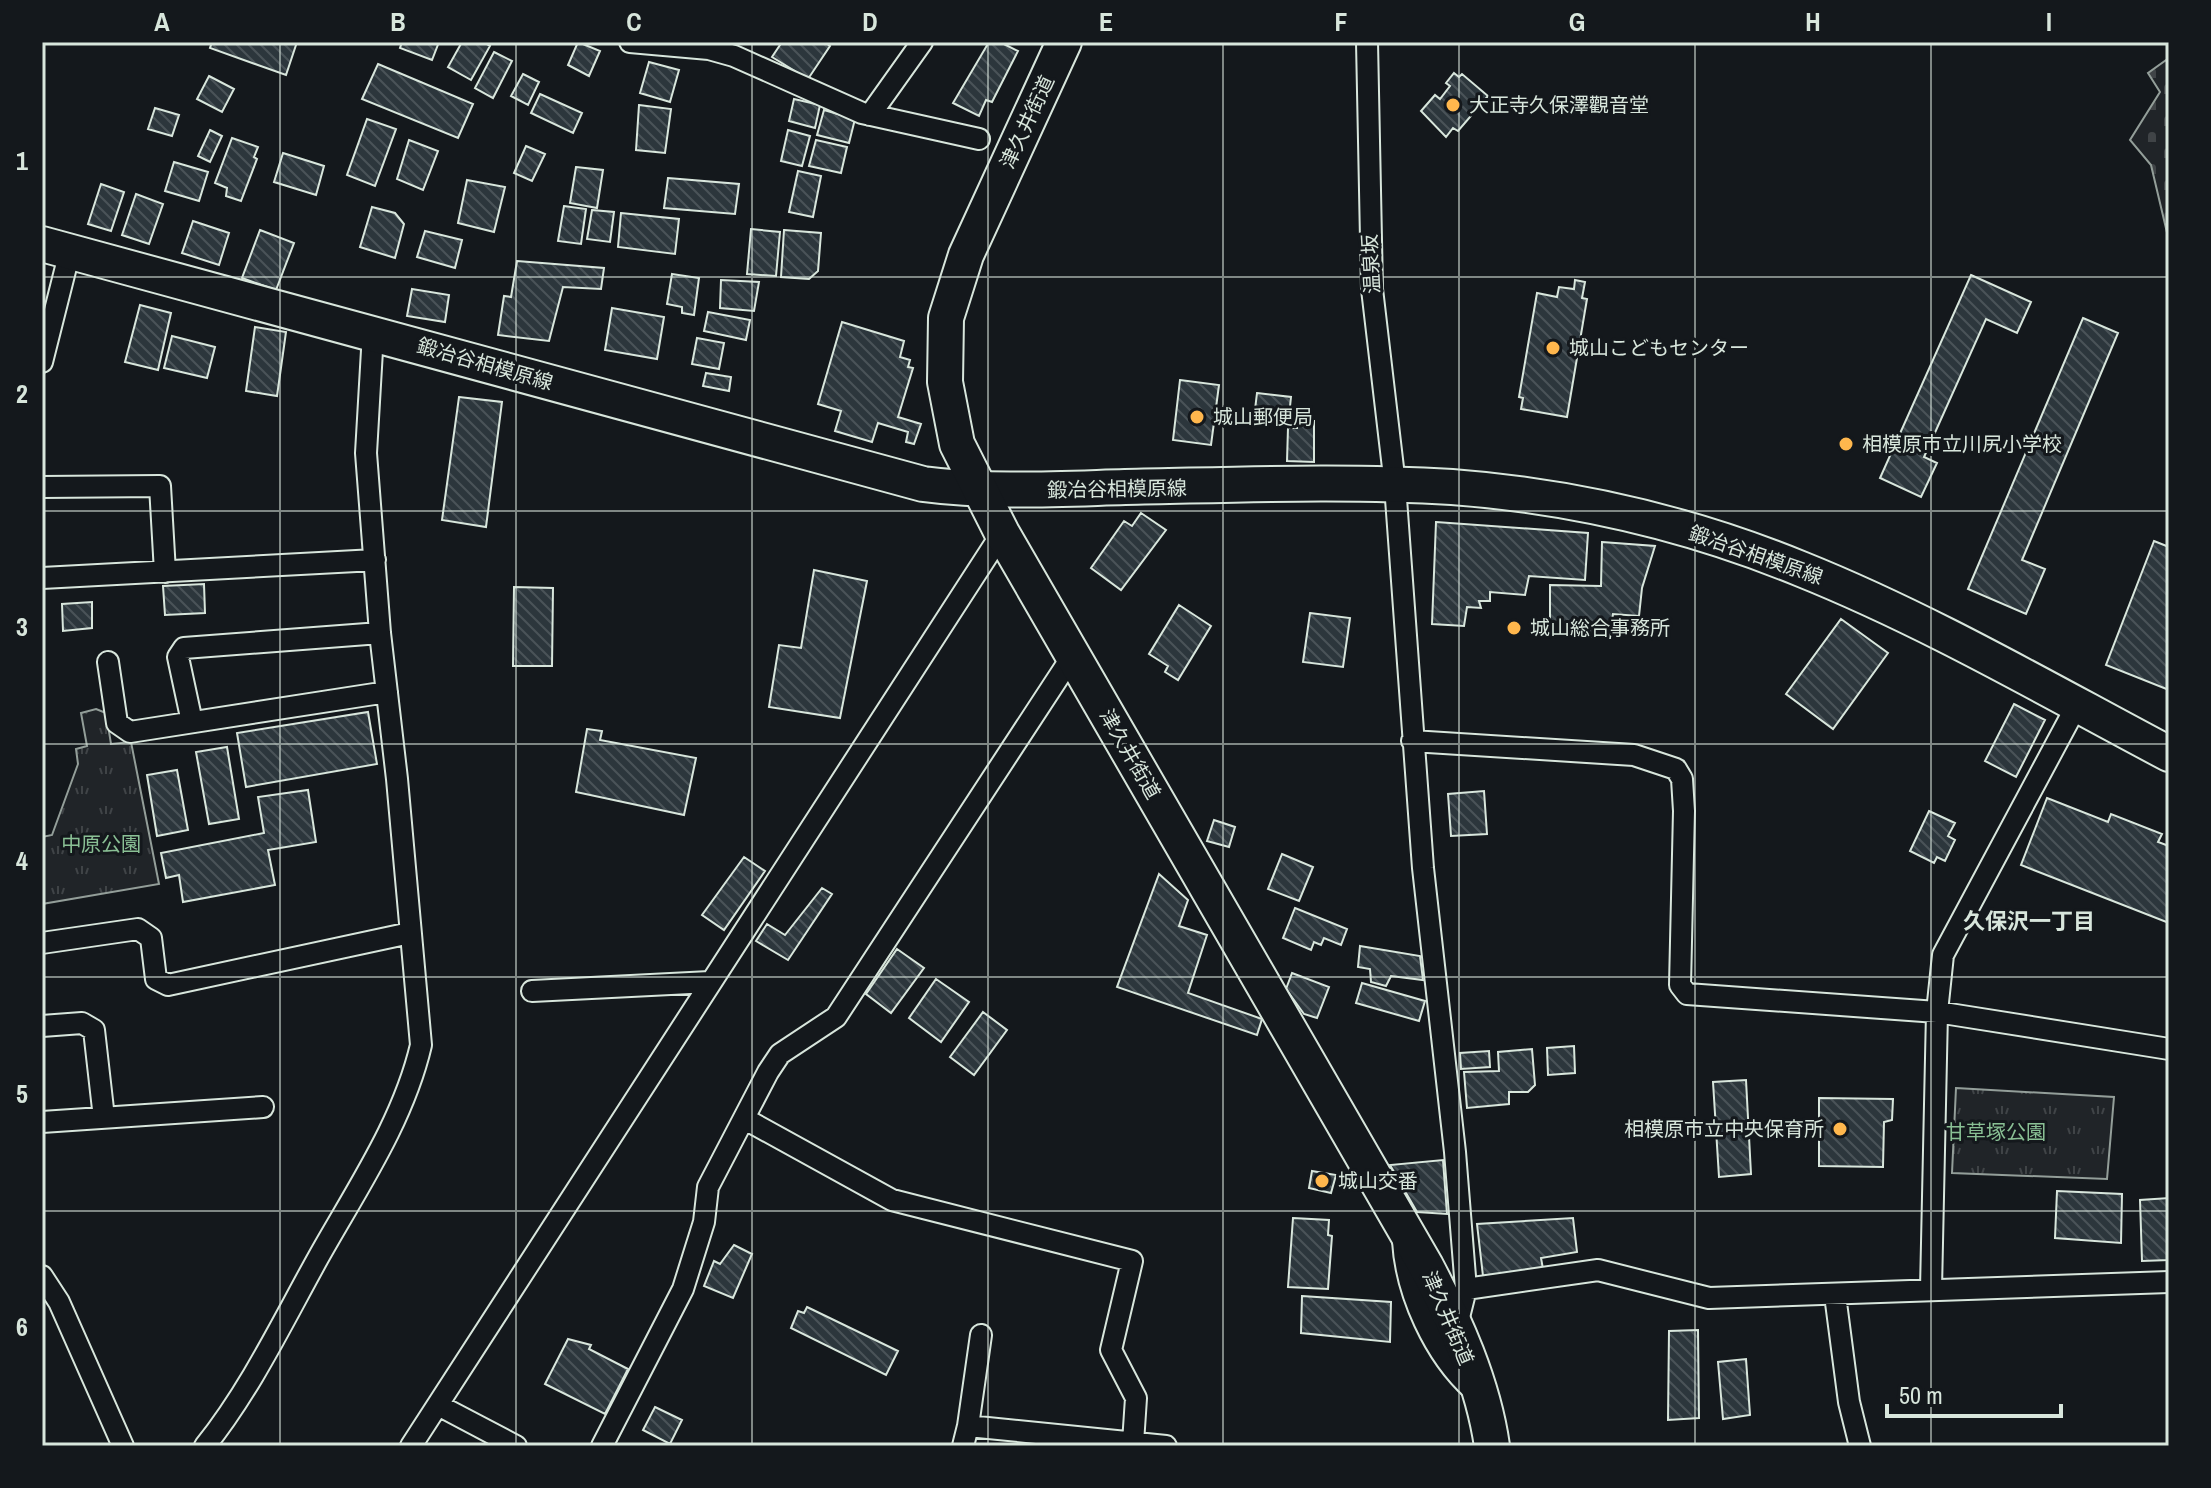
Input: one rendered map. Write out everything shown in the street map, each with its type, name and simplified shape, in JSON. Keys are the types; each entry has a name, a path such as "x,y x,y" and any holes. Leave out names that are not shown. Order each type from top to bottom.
{"main road":[{"name":"津久井街道","path":"1064,42 966,255 946,318 943,359 952,427 960,452 1002,533 1403,1228 1456,1329 1479,1395 1492,1446"},
{"name":"鍛冶谷相模原線","path":"56,247 900,479 978,490 1395,485 1537,496 1627,514 1722,541 1800,568 1875,601 2169,754"}],"street":[{"path":"630,42 708,46 752,62 816,95 870,115 979,139"},
{"path":"870,115 922,42"},
{"name":"温泉坂","path":"1367,42 1370,248 1395,485 1412,741 1455,1152 1466,1289 1456,1329"},
{"path":"42,362 56,247"},
{"path":"205,1446 269,1346 396,1117 414,1074 421,1045 421,1020 380,633 366,453 373,333"},
{"path":"42,487 160,486 165,572"},
{"path":"411,1446 1002,533"},
{"path":"42,578 375,560"},
{"path":"192,722 178,657 181,649 380,633"},
{"path":"602,1446 683,1289 704,1222 708,1187 780,1054 836,1017 1073,655"},
{"path":"108,662 119,728 130,732 387,692"},
{"path":"1931,1289 1937,1012 1943,955 2077,705"},
{"path":"1412,741 1634,755 1676,769 1682,779 1684,823 1680,985 1687,994 1937,1012 2169,1049"},
{"path":"42,943 138,929 151,938 156,979 168,985 410,933"},
{"path":"532,991 710,982"},
{"path":"42,1026 82,1023 94,1030 104,1118"},
{"path":"42,1122 263,1107"},
{"path":"745,1119 892,1200 1132,1261 1111,1350 1136,1398 1133,1443"},
{"path":"1403,1228 1407,1268 1434,1337 1448,1363 1479,1395"},
{"path":"1466,1289 1598,1270 1709,1298 1931,1289 2038,1289 2169,1282"},
{"path":"42,1276 59,1302 123,1446"},
{"path":"1835,1295 1849,1402 1860,1446"},
{"path":"981,1335 965,1436 1166,1446"},
{"path":"438,1405 516,1446"}],"green space":[{"path":"2169,58 2169,241 2151,165 2130,140 2160,92 2148,73"},
{"name":"中原公園","path":"96,709 106,713 111,744 131,742 159,884 42,904 42,837 52,835 78,764 76,749 87,746 81,713"},
{"name":"甘草塚公園","path":"1956,1088 2114,1097 2107,1179 1952,1173"}],"building":[{"path":"212,42 297,42 286,75 210,48"},
{"path":"402,42 439,42 432,60 400,48"},
{"path":"462,42 483,42 490,46 471,80 448,67"},
{"path":"578,42 600,51 589,76 568,65"},
{"path":"782,42 824,42 830,46 808,79 772,57"},
{"path":"989,42 1000,42 1018,51 992,102 986,100 979,116 953,103"},
{"path":"494,52 512,61 493,98 475,88"},
{"path":"649,62 679,70 670,102 640,93"},
{"path":"378,64 473,104 458,138 362,99"},
{"name":"大正寺久保澤觀音堂","path":"1454,73 1459,77 1462,74 1488,96 1458,131 1453,128 1446,137 1421,111 1435,95 1440,99 1450,86 1446,83"},
{"path":"523,74 539,82 528,105 511,96"},
{"path":"209,76 234,89 222,112 197,99"},
{"path":"540,94 582,113 573,133 531,113"},
{"path":"794,99 820,105 815,128 789,121"},
{"path":"639,105 671,109 665,153 636,150"},
{"path":"155,108 179,115 172,136 148,129"},
{"path":"824,110 855,119 849,143 817,135"},
{"path":"367,119 396,129 375,186 347,175"},
{"path":"210,130 222,136 210,162 198,156"},
{"path":"788,130 810,136 802,166 781,161"},
{"path":"232,138 258,147 254,157 257,159 241,201 226,196 227,188 215,183"},
{"path":"409,140 438,151 423,190 397,179"},
{"path":"816,140 847,147 841,173 809,166"},
{"path":"526,146 545,154 532,181 514,173"},
{"path":"283,153 324,166 316,195 274,182"},
{"path":"174,162 208,172 199,201 165,191"},
{"path":"576,167 603,170 597,208 570,203"},
{"path":"798,171 821,176 813,217 789,212"},
{"path":"668,178 739,184 735,214 664,208"},
{"path":"467,180 505,187 494,232 458,223"},
{"path":"101,184 124,192 111,231 88,224"},
{"path":"136,194 163,204 149,244 122,235"},
{"path":"564,206 586,209 581,244 558,241"},
{"path":"372,207 395,213 404,224 395,258 360,247"},
{"path":"592,210 614,212 610,242 587,239"},
{"path":"621,213 679,219 675,254 618,247"},
{"path":"193,221 229,233 219,265 182,253"},
{"path":"751,229 780,232 776,276 747,274"},
{"path":"260,230 294,243 276,290 242,278"},
{"path":"784,230 821,233 818,271 809,279 781,277"},
{"path":"425,231 462,240 455,268 417,257"},
{"path":"517,261 604,268 601,289 563,287 549,341 498,335 504,296 511,297"},
{"path":"672,274 699,278 694,315 682,313 682,307 667,304"},
{"path":"1971,275 2031,302 2017,333 1986,319 1924,457 1937,463 1921,497 1880,478"},
{"path":"721,280 759,282 754,311 720,308"},
{"name":"城山こどもセンター","path":"1575,280 1585,282 1582,298 1587,299 1567,417 1521,409 1523,398 1519,397 1537,293 1557,297 1559,287 1574,289"},
{"path":"412,289 449,295 445,322 407,316"},
{"path":"140,305 171,313 158,370 125,362"},
{"path":"612,308 664,317 657,359 605,350"},
{"path":"708,312 750,320 746,340 704,331"},
{"path":"2083,318 2118,333 2022,560 2045,569 2026,614 1968,589"},
{"path":"842,322 904,341 900,357 910,360 908,367 913,368 898,417 921,424 914,444 906,442 908,432 878,423 872,442 835,431 841,411 818,404"},
{"path":"255,327 286,332 277,396 246,391"},
{"path":"172,336 215,347 207,378 164,368"},
{"path":"697,338 724,343 719,369 692,364"},
{"path":"706,373 731,377 729,391 703,386"},
{"path":"1180,380 1219,385 1211,445 1173,440"},
{"path":"1257,393 1291,397 1289,416 1279,416 1278,421 1254,418"},
{"path":"459,397 502,402 486,527 442,520"},
{"path":"1297,420 1314,421 1314,462 1287,461 1288,428 1297,428"},
{"path":"1141,513 1166,530 1121,590 1091,568 1124,521 1132,526"},
{"path":"1436,522 1588,533 1585,580 1529,576 1525,595 1490,592 1490,601 1479,601 1481,608 1467,607 1464,626 1432,624"},
{"path":"2154,541 2169,547 2169,690 2106,665"},
{"path":"1602,542 1655,546 1642,588 1639,616 1613,614 1610,638 1550,633 1550,585 1601,586"},
{"path":"814,570 867,581 840,718 769,707 779,645 801,648"},
{"path":"204,584 205,613 165,615 163,586"},
{"path":"514,587 553,588 552,666 513,666"},
{"path":"92,602 92,628 63,631 62,604"},
{"path":"1179,605 1211,626 1178,680 1165,672 1168,666 1149,654"},
{"path":"1310,613 1350,618 1343,667 1303,662"},
{"path":"1841,619 1888,653 1833,729 1786,694"},
{"path":"2014,704 2045,720 2016,777 1985,761"},
{"path":"368,712 377,764 246,787 237,733"},
{"path":"587,729 602,731 600,740 696,758 684,815 576,792"},
{"path":"227,747 239,819 209,824 196,752"},
{"path":"177,770 188,830 157,836 147,775"},
{"path":"308,790 316,842 268,850 275,885 183,902 179,875 166,878 161,853 264,833 258,797"},
{"path":"1484,791 1487,834 1451,836 1448,794"},
{"path":"2047,798 2108,822 2111,814 2162,834 2158,842 2169,846 2169,923 2021,865"},
{"path":"1929,811 1955,823 1948,836 1955,840 1945,861 1937,857 1934,863 1910,851"},
{"path":"1214,820 1235,827 1229,847 1207,841"},
{"path":"1282,854 1313,867 1299,901 1268,889"},
{"path":"744,857 765,871 724,930 702,915"},
{"path":"1159,874 1188,900 1179,926 1207,935 1188,993 1262,1019 1257,1035 1117,987"},
{"path":"822,888 832,894 788,960 756,941 767,924 785,935"},
{"path":"1295,908 1347,929 1341,945 1324,938 1321,945 1314,942 1311,950 1283,938"},
{"path":"1360,946 1420,956 1423,980 1391,976 1386,986 1371,982 1370,969 1358,967"},
{"path":"897,949 924,968 891,1013 866,994"},
{"path":"1292,973 1329,987 1317,1018 1304,1014 1286,989"},
{"path":"936,979 969,1002 941,1042 909,1018"},
{"path":"1362,983 1425,1001 1419,1021 1356,1003"},
{"path":"983,1012 1007,1030 974,1075 950,1057"},
{"path":"1574,1046 1575,1073 1548,1075 1547,1048"},
{"path":"1532,1049 1535,1085 1528,1092 1509,1092 1509,1104 1467,1108 1464,1072 1499,1071 1498,1052"},
{"path":"1489,1051 1490,1067 1461,1069 1460,1053"},
{"path":"1746,1080 1751,1174 1719,1177 1713,1082"},
{"path":"1819,1098 1893,1099 1892,1120 1884,1122 1883,1167 1819,1166"},
{"path":"1443,1160 1447,1214 1417,1212 1390,1165"},
{"name":"城山交番","path":"1312,1171 1336,1175 1331,1193 1309,1188"},
{"path":"2057,1191 2122,1194 2121,1243 2055,1238"},
{"path":"2169,1198 2169,1260 2142,1261 2140,1200"},
{"path":"1293,1218 1329,1220 1328,1235 1332,1236 1328,1289 1288,1287"},
{"path":"1573,1218 1577,1252 1541,1258 1543,1269 1483,1276 1477,1224"},
{"path":"734,1245 752,1254 733,1298 704,1286 714,1261 720,1264"},
{"path":"1302,1296 1391,1302 1390,1342 1301,1333"},
{"path":"807,1307 898,1351 886,1375 791,1328 798,1311 804,1313"},
{"path":"1698,1330 1699,1418 1668,1420 1669,1331"},
{"path":"568,1339 591,1345 589,1349 628,1369 605,1414 545,1384"},
{"path":"1746,1359 1750,1415 1723,1419 1718,1362"},
{"path":"655,1407 682,1420 670,1444 643,1430"}],"place":[{"name":"大正寺久保澤觀音堂","path":"1453,105"},
{"name":"城山こどもセンター","path":"1553,348"},
{"name":"城山郵便局","path":"1197,417"},
{"name":"相模原市立川尻小学校","path":"1846,444"},
{"name":"城山総合事務所","path":"1514,628"},
{"name":"相模原市立中央保育所","path":"1840,1129"},
{"name":"城山交番","path":"1322,1181"}],"district":[{"name":"久保沢一丁目","path":"2029,921"}]}
